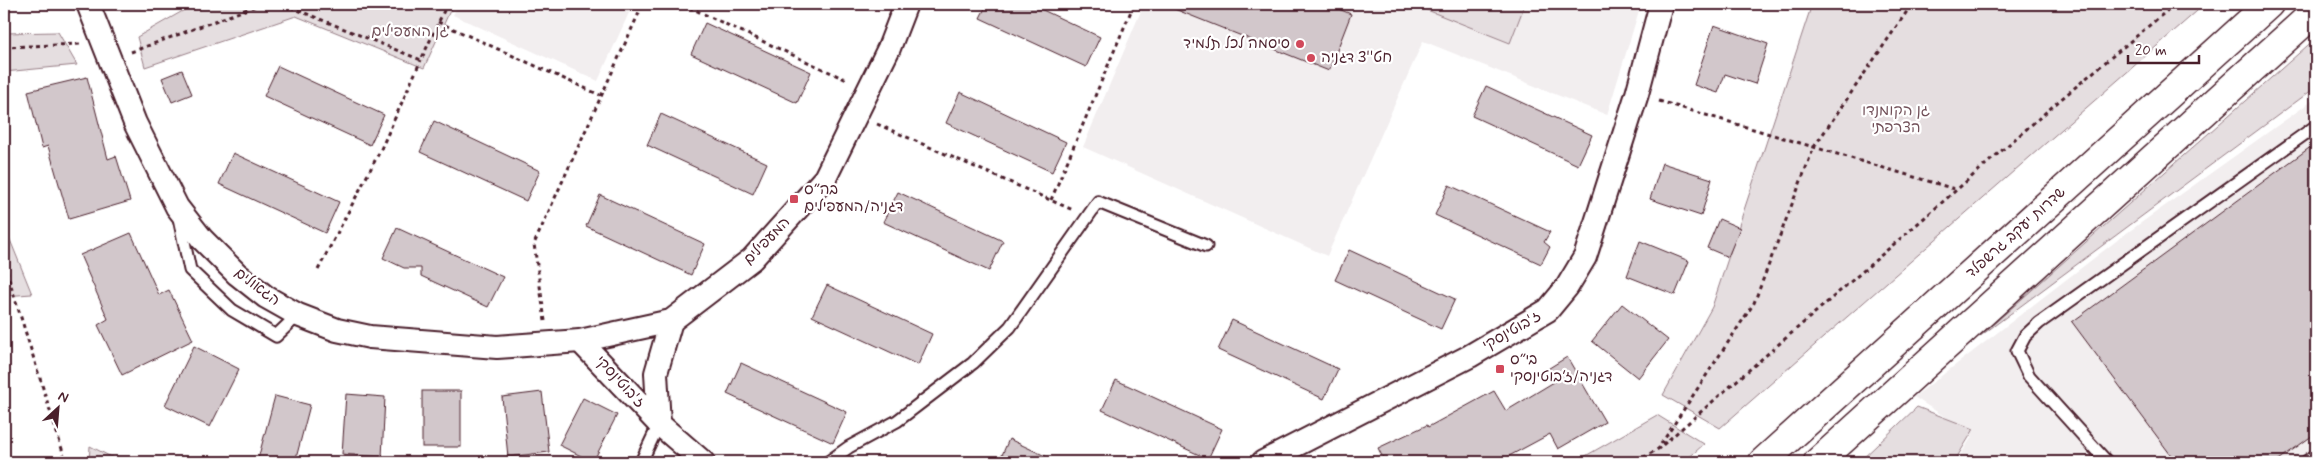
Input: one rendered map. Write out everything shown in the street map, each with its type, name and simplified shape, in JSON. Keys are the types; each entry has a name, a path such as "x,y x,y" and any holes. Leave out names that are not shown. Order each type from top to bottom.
{"main road":[{"name":"שדרות יעקב גרשפלד","path":"1763,462 2269,4"},
{"path":"1818,462 2316,11"}],"street":[{"name":"הגאולים","path":"88,4 135,123 177,207 202,239 237,274 266,298 298,315 337,330 370,337 497,347 580,340"},
{"name":"המעפילים","path":"580,340 671,321 752,259 825,178 868,90 906,4"},
{"name":"ז'בוטינסקי","path":"1263,462 1470,356 1548,310 1567,287 1585,257 1637,94 1661,4"},
{"name":"ז'בוטינסקי","path":"659,424 656,373 671,321"},
{"name":"ז'בוטינסקי","path":"580,340 659,424 703,462"}],"lane":[{"path":"2107,462 2030,376 2017,351 2025,336 2039,323 2316,126"},
{"path":"828,462 896,421 973,364 1010,326 1098,202 1206,246"},
{"path":"177,207 190,270 232,310 276,336 298,315"},
{"path":"641,462 659,424"},
{"path":"2306,462 2316,455"}],"path":[{"path":"4,47 107,51 261,4"},
{"path":"283,4 421,60"},
{"path":"318,270 381,149 447,4"},
{"path":"548,344 534,244 600,94 643,4"},
{"path":"682,4 868,90"},
{"path":"1051,200 1134,4"},
{"path":"1658,449 1754,303 1814,147 1912,4"},
{"path":"1636,462 1658,449 2060,100 2175,4"},
{"path":"438,22 600,94"},
{"path":"1637,94 1958,190"},
{"path":"856,115 1089,216"},
{"path":"4,263 66,462"}],"shaded area":[{"path":"459,4 633,4 598,81 453,15"},
{"path":"1144,4 1641,4 1607,115 1423,41 1327,256 1083,147"},
{"path":"2316,98 2316,462 1956,462 1973,435 1914,397 2124,235"}],"green space":[{"name":"גן המעפילים","path":"195,4 453,4 424,68 296,16 145,67 137,37"},
{"path":"1412,4 1525,4 1510,43"},
{"name":"גן הקומנדו הצרפתי","path":"1812,4 2205,4 1720,428 1663,395 1712,307"},
{"path":"58,32 77,65 4,72 4,33"},
{"path":"2316,38 2316,87 1979,337"},
{"path":"4,225 32,294 4,296"},
{"path":"1917,407 1974,429 1954,462 1859,462"},
{"path":"1657,415 1704,444 1684,462 1575,462"},
{"path":"90,446 121,462 89,462"}],"building":[{"path":"987,4 1030,4 1100,37 1086,67 980,18"},
{"name":"סיסמה לכל תלמיד","path":"1162,4 1326,4 1351,14 1329,71"},
{"path":"705,23 811,72 797,103 691,54"},
{"path":"1714,25 1768,44 1755,84 1725,74 1718,93 1694,85"},
{"path":"278,66 384,115 370,145 264,96"},
{"path":"182,70 192,94 172,102 162,78"},
{"path":"87,77 108,159 116,156 130,201 69,219 48,146 42,148 28,91"},
{"path":"1486,86 1592,135 1578,165 1472,116"},
{"path":"960,92 1066,142 1052,172 946,123"},
{"path":"661,114 767,163 753,194 647,145"},
{"path":"434,121 540,171 526,201 420,152"},
{"path":"2316,143 2316,433 2276,462 2176,462 2072,322"},
{"path":"233,153 339,202 325,233 219,184"},
{"path":"1662,163 1712,179 1701,216 1650,199"},
{"path":"1449,185 1550,232 1544,242 1550,247 1541,264 1435,215"},
{"path":"898,192 1003,241 989,271 883,222"},
{"path":"600,195 705,244 691,275 586,226"},
{"path":"1719,219 1740,228 1728,257 1707,248"},
{"path":"397,228 503,277 488,307 421,276 421,268 404,268 383,258"},
{"path":"131,233 159,295 169,290 193,340 122,375 98,325 108,319 80,255"},
{"path":"1640,241 1689,261 1675,295 1627,276"},
{"path":"1349,250 1455,299 1441,329 1335,280"},
{"path":"827,285 932,334 918,365 812,316"},
{"path":"1622,304 1668,340 1638,378 1592,341"},
{"path":"1232,320 1338,369 1324,399 1218,350"},
{"path":"194,346 239,369 210,427 165,405"},
{"path":"1567,357 1605,422 1558,449 1550,434 1498,462 1385,462 1378,448 1427,425 1428,427 1494,391 1506,411 1554,382 1546,370"},
{"path":"741,363 847,412 833,443 727,394"},
{"path":"1116,380 1222,429 1208,459 1102,410"},
{"path":"422,391 461,391 461,447 422,447"},
{"path":"542,392 549,452 508,457 502,397"},
{"path":"346,394 385,397 382,457 342,454"},
{"path":"275,396 310,405 295,462 271,462 258,459"},
{"path":"583,398 617,415 593,462 559,445"},
{"path":"1009,439 1058,462 999,462"}],"place":[{"name":"סיסמה לכל תלמיד","path":"1300,44"},
{"name":"חט''צ דגניה","path":"1311,58"},
{"name":"בה״ס דגניה/המעפילים","path":"794,199"},
{"name":"בי״ס דגניה/ז׳בוטינסקי","path":"1500,369"}]}
